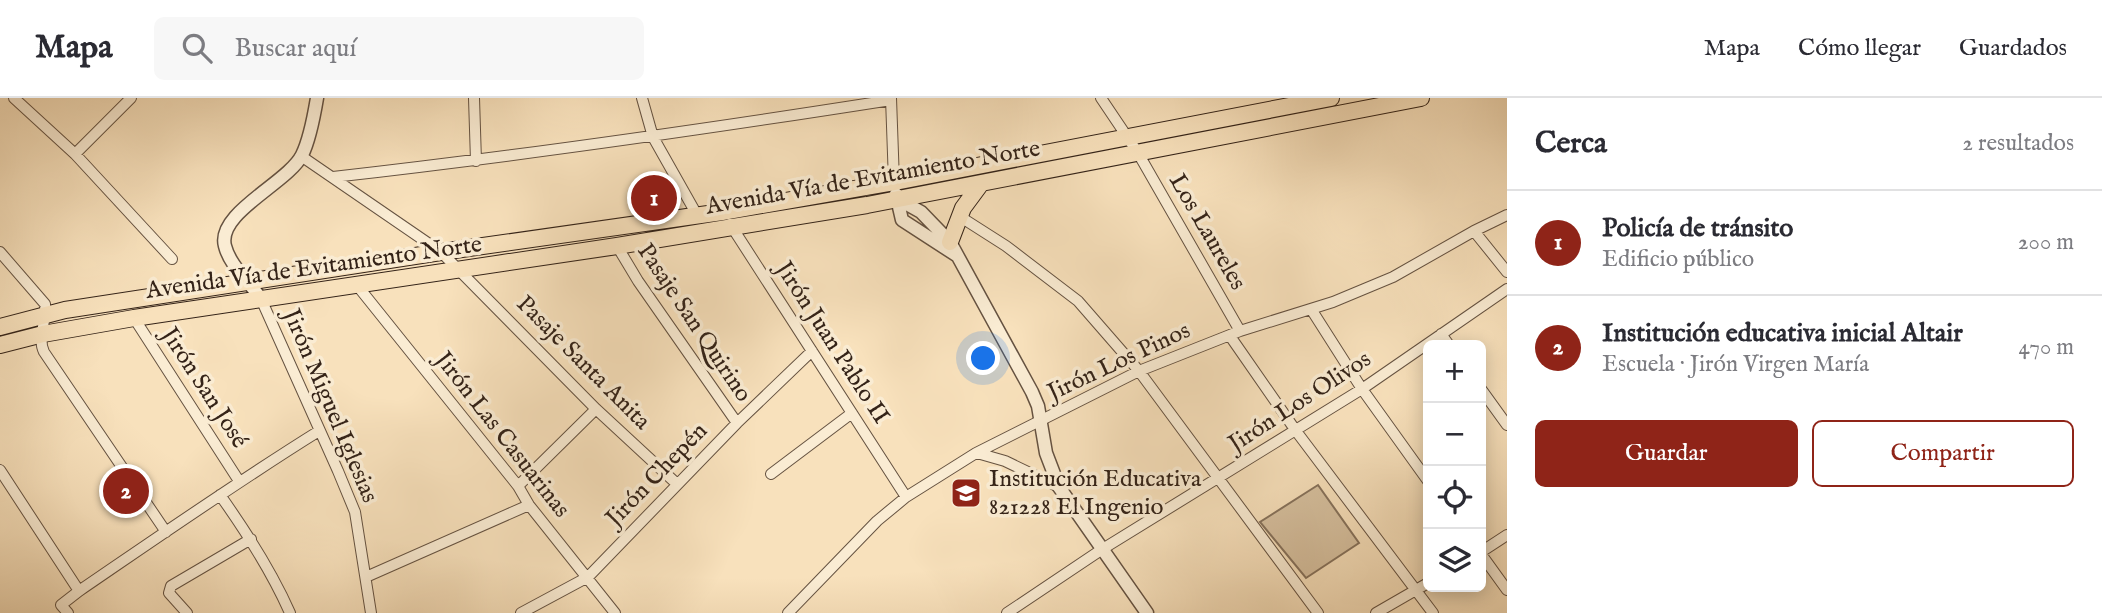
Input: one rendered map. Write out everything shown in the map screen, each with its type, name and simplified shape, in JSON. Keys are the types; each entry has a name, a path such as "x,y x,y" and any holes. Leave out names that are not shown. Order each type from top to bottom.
{"highway":[{"name":"Avenida Vía de Evitamiento Norte","path":"0,345 43,334 134,318 617,246 726,219 895,190 1065,150 1331,98"},
{"name":"Avenida Vía de Evitamiento Norte","path":"895,190 980,185 1421,98"},
{"path":"1065,150 1069,167"},
{"path":"950,242 959,216 980,185"},
{"name":"Avenida Vía de Evitamiento Norte","path":"0,327 46,314 441,252 697,215 726,219"}],"street":[{"path":"14,98 75,154 172,260"},
{"path":"75,154 131,98"},
{"path":"261,299 230,259 224,244 224,231 241,211 279,181 301,156 317,98"},
{"path":"474,98 476,161"},
{"path":"642,98 653,137 697,215"},
{"name":"Los Laureles","path":"1101,98 1138,153 1235,334 1296,431 1433,613"},
{"path":"333,177 653,137 891,99 895,190 902,220 959,257"},
{"name":"Pasaje Santa Anita","path":"301,156 441,252 596,409 677,484"},
{"path":"895,190 950,242 959,257 1032,392 1041,421 1046,453 1059,487 1147,613"},
{"name":"Jirón Los Pinos","path":"792,612 877,521 906,497 976,453 1139,372 1394,277 1507,215"},
{"path":"959,216 1006,246 1078,301 1139,372 1318,613"},
{"name":"Jirón Juan Pablo II","path":"726,219 906,497"},
{"path":"1474,231 1507,272"},
{"name":"Pasaje San Quirino","path":"617,246 638,281 737,423"},
{"path":"0,252 45,304 41,347 166,532"},
{"name":"Jirón Las Casuarinas","path":"356,284 518,486 529,505 614,613"},
{"name":"Jirón Los Olivos","path":"1007,613 1101,550 1362,389 1507,289"},
{"name":"Jirón Miguel Iglesias","path":"261,299 355,512 371,613"},
{"path":"1311,309 1362,389 1423,474"},
{"name":"Jirón San José","path":"134,318 239,481"},
{"path":"1441,334 1445,340"},
{"name":"Jirón Chepén","path":"521,613 588,578 737,423 812,351"},
{"path":"1486,396 1507,425"},
{"path":"518,486 596,409"},
{"path":"771,474 852,413"},
{"path":"65,609 79,591 239,481 319,431"},
{"path":"976,453 1005,461 1059,487"},
{"path":"0,470 79,591"},
{"path":"220,495 273,575 290,613"},
{"path":"366,577 529,505"},
{"path":"1486,550 1507,535"},
{"path":"187,613 169,593 171,586 251,539"},
{"path":"1486,560 1507,590"},
{"path":"1377,613 1423,586"}],"shaded area":[{"path":"1318,485 1359,543 1306,578 1260,522"}],"place":[{"name":"Policía de tránsito","path":"654,198"},
{"name":"Institución educativa inicial Altair","path":"126,491"},
{"name":"Institución Educativa 821228 El Ingenio","path":"966,493"}]}
